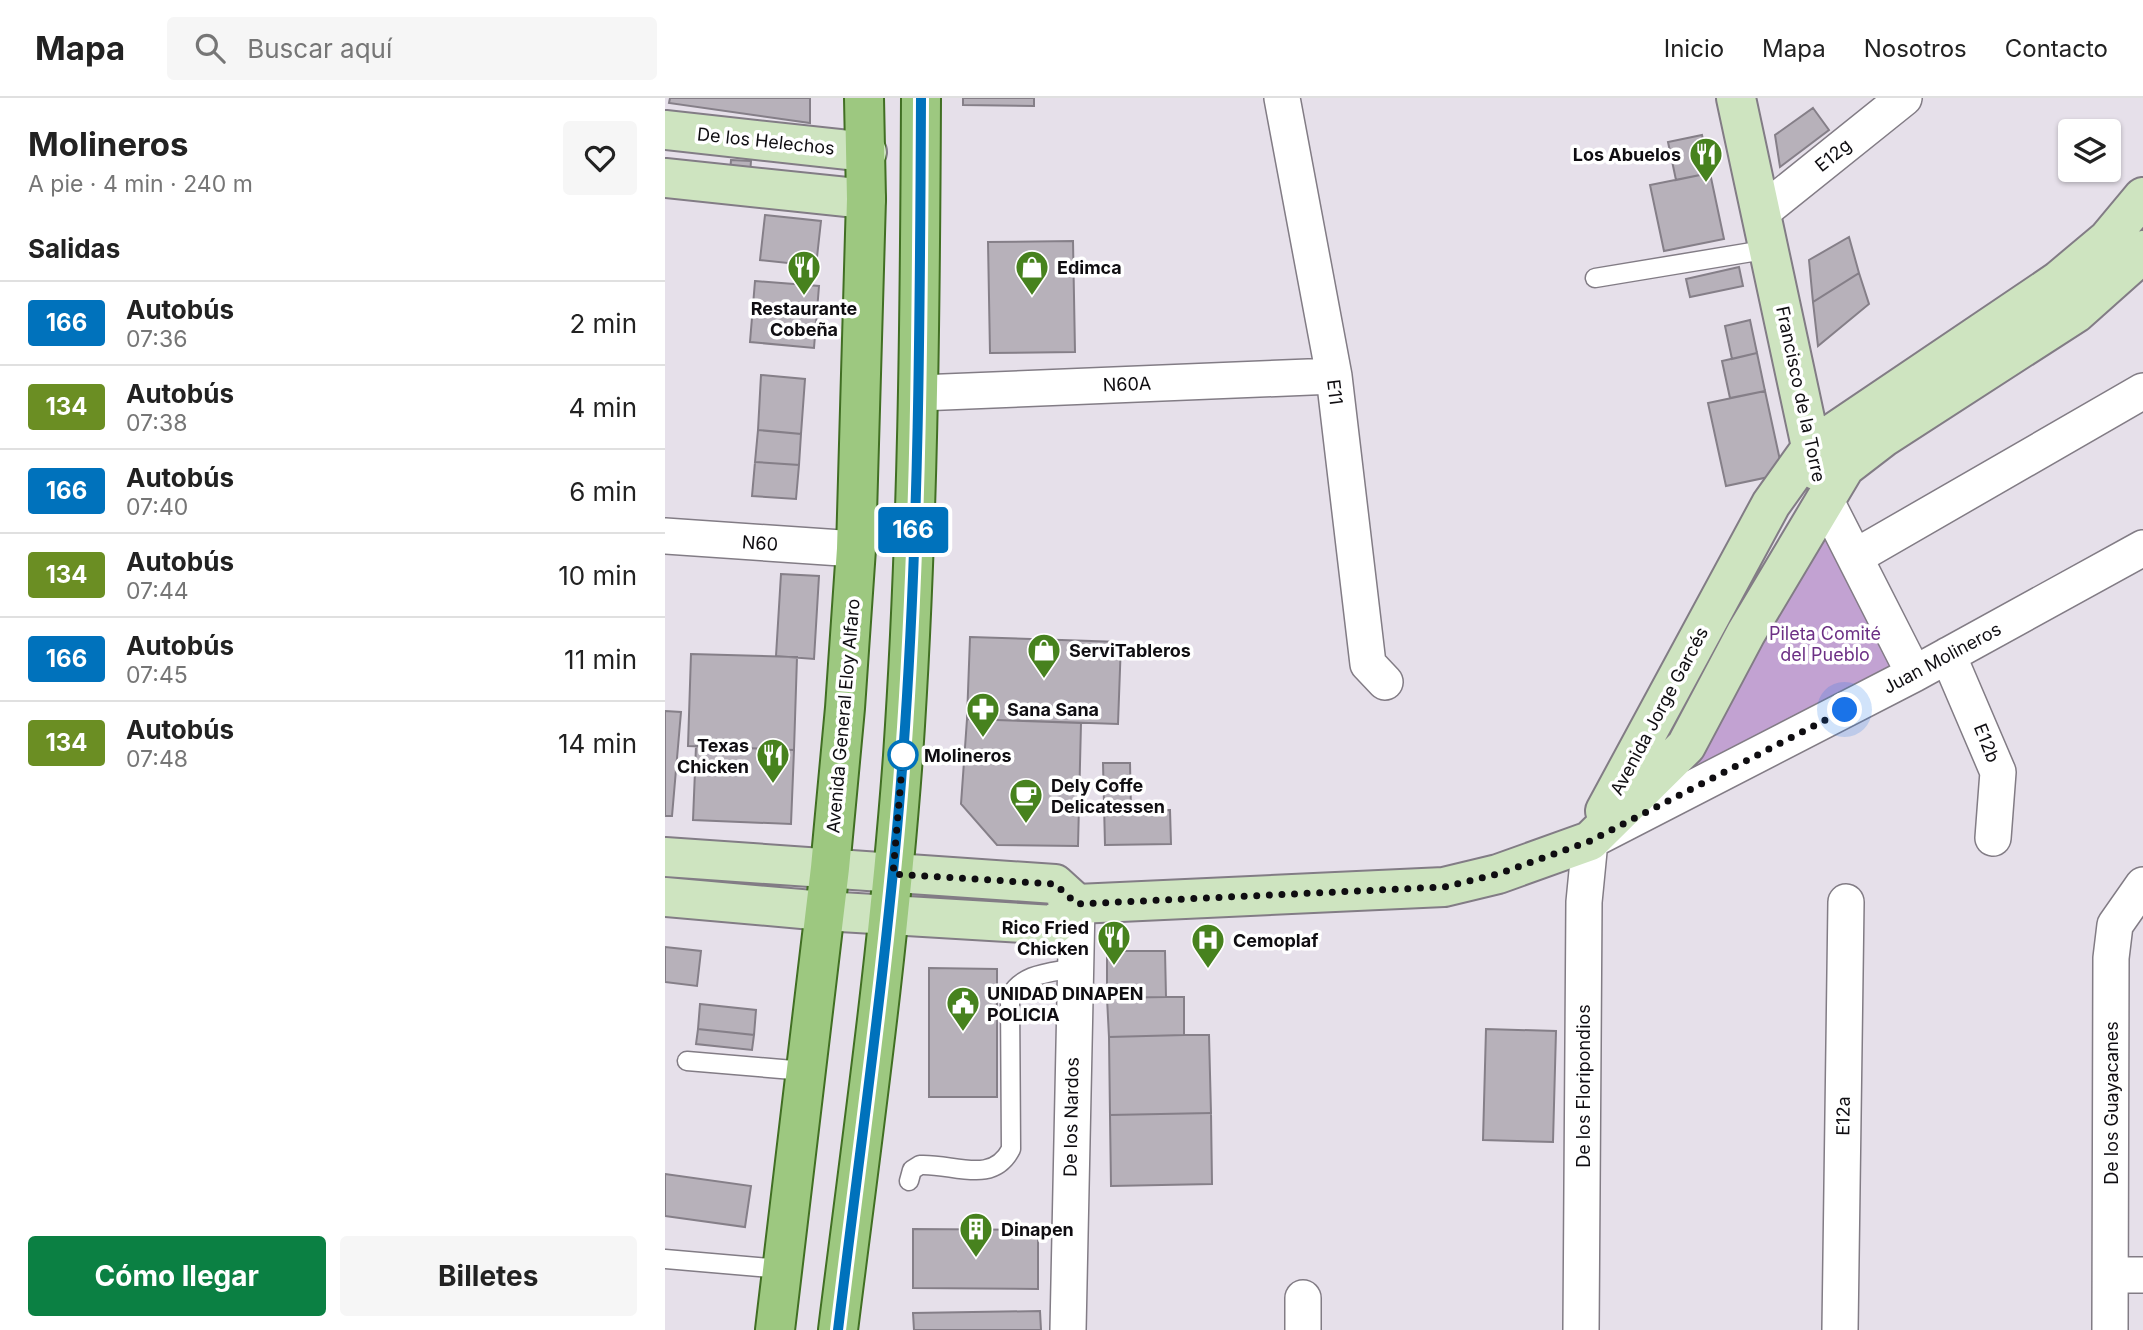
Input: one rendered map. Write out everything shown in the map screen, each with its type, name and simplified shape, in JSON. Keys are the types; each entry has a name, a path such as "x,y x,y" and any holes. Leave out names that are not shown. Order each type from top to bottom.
{"main road":[{"name":"Avenida General Eloy Alfaro","path":"775,1330 830,868 856,549 867,152 864,98"},
{"path":"838,1330 889,913 903,755 919,393 921,98"}],"street":[{"name":"E11","path":"1282,98 1334,376 1369,664 1385,682"},
{"name":"Francisco de la Torre","path":"1736,98 1811,448 1825,499 1914,674"},
{"name":"E12g","path":"1762,212 1904,98"},
{"name":"De los Helechos","path":"665,130 867,152"},
{"path":"665,178 866,199"},
{"name":"Avenida Jorge Garcés","path":"1590,841 1771,504 1811,448 2058,281 2108,239 2143,197"},
{"name":"Avenida Jorge Garcés","path":"1590,841 1686,746 1746,633 1845,467 1884,437 2076,313 2143,250"},
{"name":"N60A","path":"919,393 1334,376"},
{"path":"1855,557 2143,391"},
{"name":"N60","path":"665,536 856,549"},
{"name":"Juan Molineros","path":"1590,841 1914,674 2143,548"},
{"name":"E12b","path":"1948,654 1999,772 1993,838"},
{"path":"665,897 824,911 1054,925 1077,904 1444,887 1498,874 1590,841"},
{"name":"De los Floripondios","path":"1581,1330 1584,902 1590,841"},
{"path":"665,857 1055,884 1077,904"},
{"name":"De los Guayacanes","path":"2110,1330 2127,1275 2111,958 2115,925 2130,899 2143,885"},
{"name":"E12a","path":"1840,1330 1846,902"},
{"name":"De los Nardos","path":"1068,1330 1077,904"}],"lane":[{"path":"1595,278 1770,249"},
{"path":"909,1181 912,1170 919,1165 987,1171 1005,1161 1011,1149 1010,996 1017,984 1028,978 1074,968"},
{"path":"687,1061 805,1071"},
{"path":"665,1259 782,1269"}],"green space":[{"name":"Pileta Comité del Pueblo","path":"1825,499 1914,674 1619,823"}],"building":[{"path":"670,98 810,98 810,123 669,103"},
{"path":"963,98 1034,98 1034,106 963,105"},
{"path":"1813,108 1829,130 1780,167 1775,135"},
{"path":"1702,135 1710,173 1676,180 1668,142"},
{"path":"731,160 751,161 750,174 730,172"},
{"path":"1710,173 1724,239 1664,251 1650,185"},
{"path":"765,215 821,221 816,266 760,260"},
{"path":"1849,237 1859,273 1813,302 1809,260"},
{"name":"Edimca","path":"1073,241 1075,352 990,353 988,242"},
{"path":"1739,267 1743,286 1690,297 1686,279"},
{"path":"1859,273 1869,304 1818,346 1813,302"},
{"path":"755,281 819,286 814,348 750,342"},
{"path":"1750,320 1757,353 1732,359 1725,326"},
{"path":"1757,353 1765,391 1730,398 1722,361"},
{"path":"761,375 805,379 801,434 758,430"},
{"path":"1765,391 1783,474 1726,486 1708,403"},
{"path":"758,430 801,434 799,465 755,462"},
{"path":"755,462 799,465 796,499 752,496"},
{"path":"781,574 819,576 814,659 776,656"},
{"name":"ServiTableros","path":"970,637 1121,642 1118,724 967,719"},
{"path":"691,654 797,657 794,750 688,746"},
{"path":"665,711 681,712 672,816 665,816"},
{"path":"967,719 1081,723 1078,846 997,845 961,804"},
{"path":"696,746 794,750 791,824 693,820"},
{"path":"1103,763 1130,763 1131,811 1170,810 1171,844 1105,845"},
{"path":"665,947 701,951 697,986 665,982"},
{"path":"1107,951 1165,951 1166,997 1107,998"},
{"name":"UNIDAD DINAPEN POLICIA","path":"929,968 997,969 997,1097 929,1097"},
{"path":"1184,997 1184,1035 1109,1037 1107,998"},
{"path":"700,1004 756,1010 754,1035 698,1029"},
{"path":"698,1029 754,1035 752,1050 696,1044"},
{"path":"1486,1029 1556,1031 1553,1142 1483,1140"},
{"path":"1209,1035 1211,1113 1110,1115 1109,1037"},
{"path":"1211,1113 1212,1184 1111,1186 1110,1115"},
{"path":"665,1174 751,1186 745,1227 665,1216"},
{"name":"Dinapen","path":"913,1229 1038,1230 1038,1289 913,1288"},
{"path":"1040,1311 1041,1330 914,1330 913,1313"}],"bus line":[{"name":"166","path":"838,1330 889,913 903,755 919,393 921,98"}],"place":[{"name":"Los Abuelos","path":"1706,184"},
{"name":"Restaurante Cobeña","path":"804,297"},
{"name":"Edimca","path":"1032,297"},
{"name":"ServiTableros","path":"1044,680"},
{"name":"Sana Sana","path":"983,739"},
{"name":"Molineros","path":"903,755"},
{"name":"Texas Chicken","path":"773,785"},
{"name":"Dely Coffe Delicatessen","path":"1026,825"},
{"name":"Rico Fried Chicken","path":"1114,967"},
{"name":"Cemoplaf","path":"1208,970"},
{"name":"UNIDAD DINAPEN POLICIA","path":"963,1033"},
{"name":"Dinapen","path":"976,1259"}],"route":[{"path":"903,755 893,874 1055,884 1077,904 1444,887 1498,874 1590,841 1845,710"}]}
